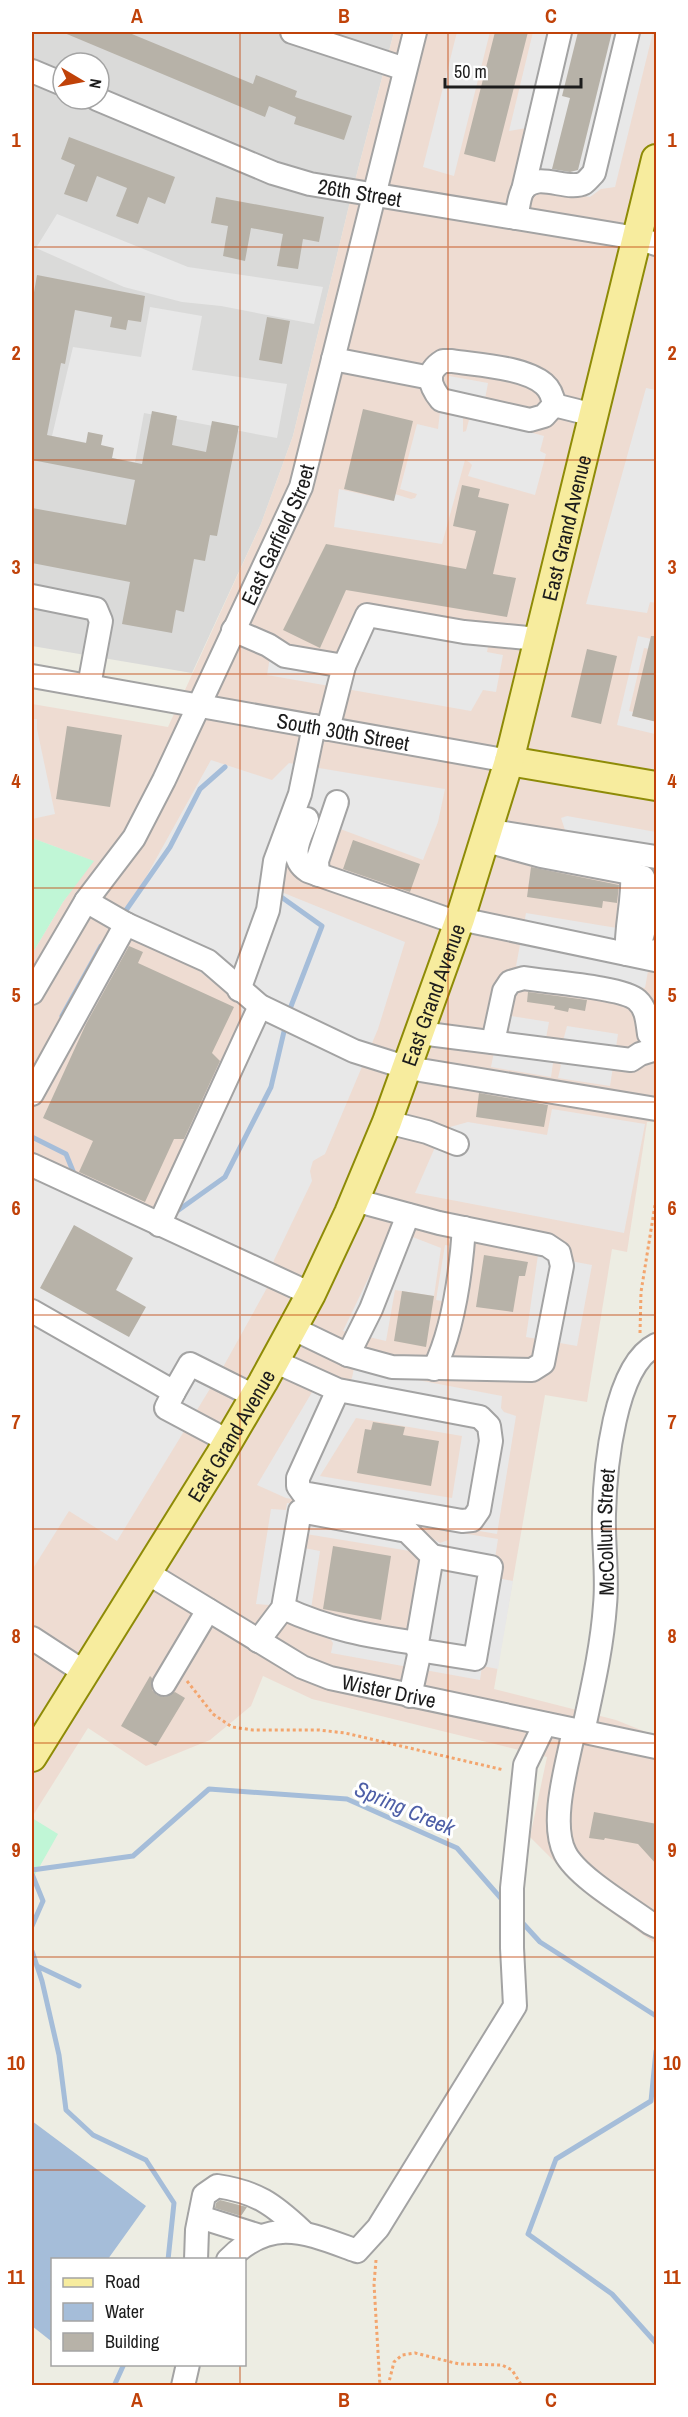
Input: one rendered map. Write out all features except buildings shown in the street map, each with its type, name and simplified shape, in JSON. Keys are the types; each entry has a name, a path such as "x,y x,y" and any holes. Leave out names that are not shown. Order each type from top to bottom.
{"main road":[{"name":"East Grand Avenue","path":"32,1757 254,1396 311,1294 387,1122 459,921 508,760 594,415 647,241 657,159"},
{"name":"South 30th Street","path":"508,760 657,786"}],"street":[{"path":"292,32 405,69"},
{"name":"East Garfield Street","path":"32,993 86,901 134,838 165,780 301,487 415,32"},
{"path":"527,187 560,32"},
{"path":"516,218 527,187 568,32"},
{"path":"527,187 551,181 575,185 584,183 594,173 628,32"},
{"path":"32,72 51,79"},
{"name":"26th Street","path":"111,104 273,173 310,184 647,241"},
{"path":"333,359 431,378"},
{"path":"442,361 452,361 523,374 544,384 552,395 554,405 544,416 530,420 441,400 435,393 431,378 433,367 442,361"},
{"path":"554,405 594,415"},
{"path":"32,596 96,609 101,621 89,686"},
{"path":"239,990 268,910 275,861 344,666 367,615 464,632 538,639"},
{"path":"233,630 268,645 285,656 344,666"},
{"name":"South 30th Street","path":"32,676 508,760"},
{"path":"315,797 296,848 296,858 299,865 318,875 459,921 655,960 657,951"},
{"path":"318,875 316,861 337,802"},
{"path":"485,835 657,857"},
{"path":"485,835 541,856 632,874 633,889 626,938 627,954"},
{"path":"86,901 126,924 208,961 260,1006 354,1051 408,1068 657,1109"},
{"path":"32,1094 126,924"},
{"path":"420,1033 631,1060 651,1044 646,1012 636,999 611,991 524,978 510,982 504,991 493,1042"},
{"path":"159,1225 260,1006"},
{"path":"387,1122 427,1132 457,1144"},
{"path":"32,1165 311,1294"},
{"path":"292,1328 348,1355 392,1367 532,1370 543,1363 562,1266 559,1253 547,1245 408,1215 354,1200"},
{"path":"348,1355 371,1310 408,1215"},
{"path":"434,1369 442,1352 455,1295 464,1228"},
{"path":"32,1311 174,1392"},
{"name":"McCollum Street","path":"650,1350 636,1362 624,1384 615,1426 604,1513 606,1604 601,1642 560,1807 560,1836 564,1851 580,1872 657,1926"},
{"path":"274,1360 338,1390 480,1417 489,1426 491,1441 479,1510 472,1520 462,1521 303,1493 297,1486 298,1478 338,1390"},
{"path":"228,1441 166,1408 190,1364 254,1396"},
{"path":"258,1641 283,1608 300,1511 407,1531 432,1556 491,1567 475,1659 360,1635 315,1622 283,1608"},
{"path":"410,1696 419,1655 417,1647 432,1556"},
{"name":"Wister Drive","path":"146,1572 302,1667 330,1678 657,1748"},
{"path":"169,1675 208,1610"},
{"path":"32,1638 84,1672"},
{"path":"196,2258 204,2195 218,2186 244,2190 276,2207 302,2231 357,2251 378,2228 515,2006 512,1888 525,1765 545,1724"},
{"path":"200,2217 260,2236"},
{"path":"229,2258 265,2233 302,2231"},
{"path":"183,2385 188,2366"}],"path":[{"path":"650,1350 639,1326 641,1292 657,1199"},
{"path":"169,1675 213,1714 232,1727 253,1730 319,1730 345,1733 524,1775"},
{"path":"378,2228 375,2284 380,2385"},
{"path":"388,2385 394,2362 402,2355 415,2353 459,2364 502,2365 512,2370 522,2385"}],"shaded area":[{"path":"32,32 394,32 293,436 261,524 192,673 32,646"},
{"path":"394,32 656,32 656,1111 654,1122 647,1122 627,1252 612,1249 587,1402 545,1395 494,1689 616,1720 656,1736 656,1944 591,1898 530,1837 547,1757 312,1699 263,1676 251,1706 210,1740 146,1766 88,1728 32,1817 32,954 63,902 93,861 32,838 32,704 168,727 261,524 293,436"},
{"path":"457,32 490,32 454,176 423,167"},
{"path":"533,32 653,32 615,187 601,189 590,197 512,185 527,128 509,131"},
{"path":"57,214 188,267 323,287 314,324 221,306 182,302 124,287 36,248"},
{"path":"150,307 202,316 192,370 287,384 277,438 144,413 135,462 112,458 113,448 52,436 73,347 141,357"},
{"path":"449,376 488,383 485,399 446,392"},
{"path":"646,388 656,390 656,603 650,602 647,613 586,604"},
{"path":"440,411 463,415 463,432 466,431 470,416 544,436 540,451 546,454 535,495 468,476 472,465 465,460 442,544 334,527 339,489 393,501 395,494 415,498 417,494 400,489 417,424 438,429"},
{"path":"371,620 489,641 487,652 503,655 496,692 483,690 471,711 267,675 272,645 352,659"},
{"path":"638,636 656,640 656,650 644,648 629,711 633,712 632,716 656,722 655,734 617,725"},
{"path":"32,719 37,719 37,729 55,814 32,819"},
{"path":"211,760 272,780 289,763 445,789 438,822 423,860 303,815 274,889 405,942 378,1029 325,1154 313,1161 310,1171 312,1181 274,1260 268,1286 222,1369 117,1541 69,1511 32,1570 32,1156 155,1211 243,1020 241,1005 193,966 109,931 146,877"},
{"path":"567,816 656,832 656,869 561,851 566,833 561,818"},
{"path":"526,913 617,928 615,941 652,948 645,988 516,966"},
{"path":"511,1016 549,1022 546,1038 563,1041 567,1026 618,1034 610,1086 558,1078 561,1065 556,1061 553,1063 551,1077 491,1067 498,1032 509,1032"},
{"path":"552,1109 645,1124 624,1233 415,1193 443,1129 468,1122 547,1135"},
{"path":"392,1229 441,1248 434,1296 395,1290 386,1341 343,1331"},
{"path":"445,1245 471,1249 461,1304 436,1300"},
{"path":"538,1255 592,1265 577,1346 526,1337"},
{"path":"354,1368 502,1396 501,1408 504,1412 516,1416 497,1534 286,1498 257,1485 321,1377 348,1383 352,1378","holes":["356,1418 462,1436 452,1498 320,1476"]},
{"path":"287,1503 408,1524 440,1543 448,1540 449,1531 498,1539 492,1577 513,1581 498,1669 482,1666 480,1680 331,1653 333,1643 331,1640 269,1605 256,1604 271,1509 286,1510","holes":["306,1534 416,1552 427,1568 416,1636 328,1616 311,1609 320,1551 304,1548"]}],"green space":[{"path":"32,838 94,861 63,902 32,954"},
{"path":"32,1818 58,1834 32,1880"}],"water":[{"path":"32,2121 146,2206 109,2258 51,2258 51,2341 32,2326"}],"waterway":[{"path":"122,916 170,847 200,789 225,767"},
{"path":"277,894 322,926 288,1014"},
{"path":"62,1016 101,946"},
{"path":"173,1214 225,1177 271,1087 286,1023"},
{"path":"32,1137 66,1154 75,1176"},
{"name":"Spring Creek","path":"32,1870 133,1856 209,1789 347,1799 457,1848 505,1903"},
{"path":"32,1874 43,1901 32,1926"},
{"name":"Spring Creek","path":"519,1919 540,1942 656,2016"},
{"path":"32,1951 42,1981 59,2055 66,2110 93,2135 146,2160 174,2203 168,2258"},
{"path":"37,1966 79,1986"},
{"name":"Spring Creek","path":"656,2051 651,2101 556,2159 528,2234 612,2294 656,2343"},
{"path":"114,2386 123,2366"}]}
